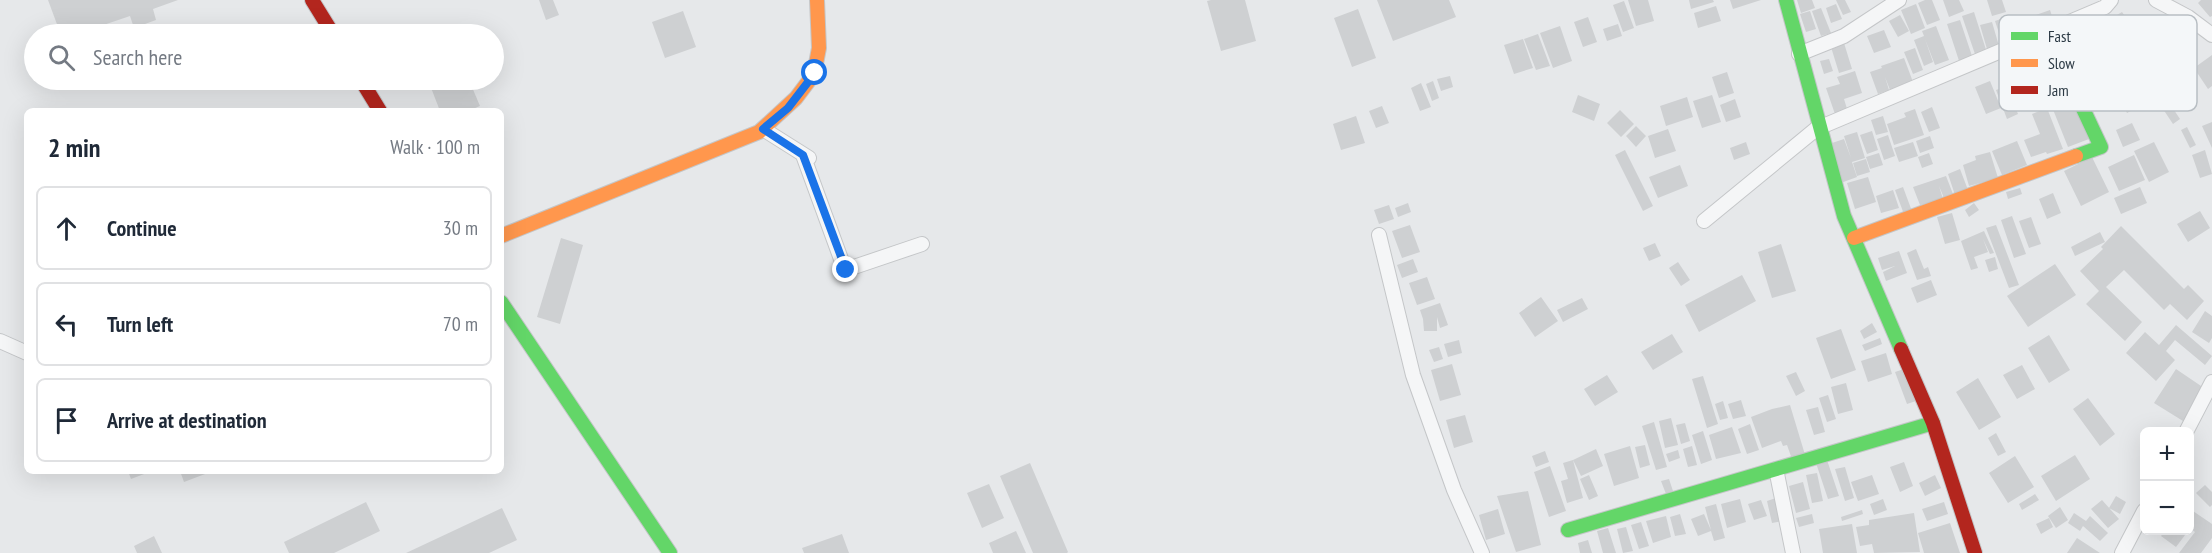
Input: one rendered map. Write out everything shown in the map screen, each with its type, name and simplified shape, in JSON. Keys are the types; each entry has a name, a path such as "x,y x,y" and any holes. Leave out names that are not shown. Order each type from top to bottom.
{"street":[{"path":"312,0 327,24"},
{"path":"504,235 763,129 788,108 815,73 821,29 817,0"},
{"path":"1786,0 1844,216 1933,423 1975,553"},
{"path":"1799,54 1844,36 1899,0"},
{"path":"2088,15 2105,8 2111,0"},
{"path":"2156,0 2184,15"},
{"path":"2197,24 2212,35"},
{"path":"1704,221 1819,128 1999,52"},
{"path":"367,90 378,108"},
{"path":"1854,238 2101,147 2084,111"},
{"path":"763,129 806,157 846,270 922,244"},
{"path":"1379,235 1413,375 1454,490 1482,553"},
{"path":"504,306 670,553"},
{"path":"0,341 24,353"},
{"path":"2189,427 2212,381"},
{"path":"1568,530 1933,423"},
{"path":"1776,469 1793,553"},
{"path":"2122,553 2140,519"}],"building":[{"path":"48,0 178,0 153,9 156,20 145,24 133,24 130,16 106,24 57,24"},
{"path":"539,0 553,0 559,15 546,20"},
{"path":"1245,0 1256,41 1221,51 1207,1"},
{"path":"1377,0 1449,0 1456,17 1393,41"},
{"path":"1628,0 1648,0 1654,21 1636,26"},
{"path":"1689,0 1713,0 1714,2 1691,9"},
{"path":"1730,0 1761,0 1733,9"},
{"path":"1797,0 1812,0 1815,8 1801,13"},
{"path":"1836,0 1845,0 1851,12 1843,15"},
{"path":"1932,0 1940,20 1927,25 1918,3"},
{"path":"1943,0 1959,0 1964,11 1949,17"},
{"path":"1987,0 2002,0 2006,12 1992,16"},
{"path":"2201,0 2212,0 2212,16 2210,17 2198,3"},
{"path":"1624,1 1634,28 1623,32 1613,5"},
{"path":"1836,4 1842,19 1831,23 1826,8"},
{"path":"1916,4 1925,28 1911,34 1901,10"},
{"path":"1716,6 1721,21 1698,28 1694,13"},
{"path":"1821,8 1831,33 1821,36 1812,11"},
{"path":"1358,9 1376,58 1352,67 1334,18"},
{"path":"2050,10 2052,15 2036,15"},
{"path":"683,11 696,47 665,58 652,22"},
{"path":"1810,11 1816,29 1806,32 1800,14"},
{"path":"1974,12 1988,56 1977,60 1962,16"},
{"path":"1900,15 1909,31 1898,37 1889,21"},
{"path":"1588,17 1597,42 1583,47 1574,22"},
{"path":"1960,20 1974,62 1961,67 1947,24"},
{"path":"1999,20 1999,33 1995,21"},
{"path":"1992,22 1999,46 1987,49 1980,25"},
{"path":"1618,24 1622,36 1607,41 1603,29"},
{"path":"1560,26 1572,61 1553,68 1540,33"},
{"path":"1936,26 1949,60 1935,65 1925,39 1933,62 1924,66 1914,40 1924,36 1922,31"},
{"path":"1884,30 1891,47 1874,53 1867,36"},
{"path":"1538,34 1550,66 1536,70 1524,39"},
{"path":"1523,39 1533,68 1514,74 1504,45"},
{"path":"1844,43 1852,69 1839,73 1831,47"},
{"path":"1915,48 1923,70 1913,74 1904,52"},
{"path":"2212,55 2212,86 2208,89 2197,72 2197,66"},
{"path":"1904,58 1913,82 1890,90 1885,77 1889,90 1878,94 1870,72"},
{"path":"1829,59 1833,71 1824,74 1820,61"},
{"path":"1855,71 1862,93 1844,99 1848,112 1836,117 1826,88 1840,84 1837,77"},
{"path":"1727,72 1734,93 1719,98 1712,77"},
{"path":"1450,76 1453,87 1441,91 1437,79"},
{"path":"1433,81 1439,98 1432,101 1426,84"},
{"path":"1990,81 1999,109 1986,114 1975,87"},
{"path":"1421,83 1431,107 1420,111 1411,88"},
{"path":"432,90 473,90 480,106 475,108 439,108"},
{"path":"1578,95 1600,104 1594,121 1572,112"},
{"path":"1712,95 1721,122 1702,128 1693,101"},
{"path":"1687,97 1693,117 1666,126 1660,106"},
{"path":"1735,99 1741,117 1726,122 1720,105"},
{"path":"1382,106 1389,123 1376,128 1369,111"},
{"path":"1932,107 1940,128 1929,132 1921,112"},
{"path":"1915,109 1924,135 1894,145 1887,124 1906,117 1904,113"},
{"path":"1620,110 1634,124 1621,137 1607,123"},
{"path":"2004,111 2017,111 2018,114 2007,119"},
{"path":"2048,111 2063,149 2031,157 2024,140 2040,134 2032,114"},
{"path":"2054,111 2078,111 2089,139 2068,147"},
{"path":"2164,111 2175,111 2180,119 2173,124"},
{"path":"1356,116 1365,143 1341,150 1333,124"},
{"path":"1883,116 1888,132 1876,135 1871,120"},
{"path":"2212,122 2212,148 2202,126"},
{"path":"2132,123 2140,140 2123,147 2116,130"},
{"path":"1636,126 1646,136 1636,147 1626,136"},
{"path":"2187,127 2196,145 2190,148 2181,130"},
{"path":"1668,129 1676,151 1655,158 1648,136"},
{"path":"1872,131 1878,150 1867,154 1860,135"},
{"path":"1857,132 1865,158 1852,162 1857,177 1838,184 1832,143 1844,139 1851,158 1844,136"},
{"path":"1888,135 1895,156 1884,160 1877,139"},
{"path":"1930,136 1934,148 1920,153 1916,141"},
{"path":"2017,141 2027,165 2002,175 1992,151"},
{"path":"1746,142 1750,154 1734,160 1730,148"},
{"path":"1913,142 1918,156 1899,162 1894,148"},
{"path":"2154,142 2169,172 2149,182 2134,151"},
{"path":"1625,150 1653,206 1643,211 1615,155"},
{"path":"2205,150 2212,174 2200,178 2192,155"},
{"path":"1990,152 1998,178 1969,186 1963,165 1976,160 1975,156"},
{"path":"1879,153 1883,165 1870,169 1866,157"},
{"path":"1929,153 1933,164 1922,168 1918,157"},
{"path":"2134,155 2145,180 2119,191 2108,167"},
{"path":"2092,157 2109,192 2081,206 2064,171"},
{"path":"1866,159 1870,172 1857,176 1853,163"},
{"path":"1680,165 1688,186 1658,198 1649,177"},
{"path":"1960,169 1968,190 1955,195 1948,174"},
{"path":"1946,176 1953,194 1944,198 1939,186 1943,199 1920,205 1913,187"},
{"path":"1868,177 1876,202 1855,209 1847,183"},
{"path":"1903,187 1913,214 1905,217 1895,190"},
{"path":"2140,187 2147,203 2121,214 2114,198"},
{"path":"2020,188 2022,194 2008,199 2006,192"},
{"path":"1893,190 1899,208 1881,213 1876,196"},
{"path":"2053,193 2061,213 2047,219 2039,199"},
{"path":"1408,203 1411,212 1398,217 1395,208"},
{"path":"1974,203 1979,210 1969,217 1965,210"},
{"path":"1389,205 1394,219 1379,224 1374,210"},
{"path":"2200,211 2210,228 2188,242 2177,224"},
{"path":"1952,213 1960,240 1945,244 1937,217"},
{"path":"2012,216 2026,254 2014,258 2001,220"},
{"path":"2031,217 2041,244 2029,248 2019,221"},
{"path":"1410,225 1420,252 1402,258 1392,231"},
{"path":"1996,225 2019,285 2009,288 1986,228"},
{"path":"2121,226 2184,289 2188,285 2204,301 2187,320 2170,304 2164,310 2124,270 2106,287 2142,322 2125,341 2086,304 2099,291 2080,271 2103,249 2101,247"},
{"path":"1984,231 1994,253 1990,254 1983,239 1988,252 1974,257 1978,268 1971,270 1961,241"},
{"path":"2100,232 2105,242 2075,256 2071,247"},
{"path":"561,238 583,245 560,324 537,317"},
{"path":"1655,243 1661,256 1649,261 1643,248"},
{"path":"1781,244 1796,291 1772,298 1758,252"},
{"path":"1916,249 1924,269 1928,267 1931,276 1917,280 1907,253"},
{"path":"1899,251 1907,273 1886,281 1883,272 1895,266 1882,270 1878,258"},
{"path":"1995,257 1998,269 1989,272 1985,260"},
{"path":"1413,259 1418,272 1402,278 1397,265"},
{"path":"1678,262 1690,280 1681,286 1669,268"},
{"path":"2055,264 2076,295 2028,327 2007,296"},
{"path":"1742,275 1756,301 1699,332 1685,305"},
{"path":"1427,277 1435,299 1417,305 1409,283"},
{"path":"1931,280 1937,295 1917,303 1911,288"},
{"path":"1541,297 1558,321 1535,337 1519,313"},
{"path":"1582,298 1588,309 1563,322 1557,310"},
{"path":"1440,303 1448,325 1440,328 1437,317 1437,331 1424,331 1420,310"},
{"path":"2205,311 2212,316 2212,338 2209,343 2192,332"},
{"path":"1872,323 1877,332 1864,339 1860,331"},
{"path":"2176,325 2212,356 2205,365 2175,340 2166,351 2175,360 2156,381 2126,353 2145,332 2159,345"},
{"path":"1841,329 1856,370 1831,379 1816,338"},
{"path":"1672,334 1683,352 1653,370 1641,352"},
{"path":"2049,335 2070,370 2049,383 2028,348"},
{"path":"1880,338 1882,344 1865,351 1862,345"},
{"path":"1459,340 1462,353 1448,357 1444,344"},
{"path":"1439,347 1443,359 1434,362 1429,350"},
{"path":"1886,353 1892,374 1868,382 1861,361"},
{"path":"1452,364 1461,395 1440,401 1431,370"},
{"path":"2022,365 2035,389 2017,399 2003,375"},
{"path":"1907,368 1919,400 1907,404 1895,372"},
{"path":"2176,369 2204,388 2183,421 2154,403"},
{"path":"1796,372 1805,391 1796,396 1786,376"},
{"path":"1607,375 1618,392 1595,406 1584,389"},
{"path":"1703,376 1718,424 1707,428 1692,379"},
{"path":"1978,378 2001,417 1979,430 1956,392"},
{"path":"1846,383 1853,410 1838,414 1831,387"},
{"path":"1828,395 1836,419 1827,422 1819,398"},
{"path":"2088,398 2115,434 2100,446 2073,409"},
{"path":"1741,400 1746,416 1733,419 1728,404"},
{"path":"1723,401 1728,418 1720,420 1715,404"},
{"path":"1790,405 1806,458 1793,462 1787,445 1783,446 1781,441 1762,448 1751,417"},
{"path":"1818,407 1825,432 1814,435 1806,410"},
{"path":"1465,415 1473,442 1454,448 1446,420"},
{"path":"1671,418 1678,445 1665,448 1659,421"},
{"path":"1654,422 1667,467 1656,470 1642,426"},
{"path":"1685,423 1690,441 1681,444 1676,425"},
{"path":"1750,424 1759,450 1747,454 1738,429"},
{"path":"1732,427 1741,453 1716,459 1709,435"},
{"path":"1703,431 1712,460 1701,464 1692,435"},
{"path":"1996,433 2006,452 1998,456 1988,438"},
{"path":"1645,445 1650,465 1640,468 1635,447"},
{"path":"1630,446 1639,478 1614,486 1604,454"},
{"path":"1692,446 1697,465 1688,467 1683,449"},
{"path":"1596,449 1603,466 1581,476 1573,460"},
{"path":"1678,450 1680,458 1669,462 1666,454"},
{"path":"1545,451 1549,462 1536,467 1532,456"},
{"path":"2075,455 2090,479 2056,501 2041,476"},
{"path":"2015,456 2034,487 2008,503 1989,473"},
{"path":"1573,460 1583,498 1567,503 1561,481 1568,479 1563,463"},
{"path":"1827,460 1839,496 1828,499 1816,463"},
{"path":"1904,462 1913,486 1900,492 1890,467"},
{"path":"1030,463 1067,553 1033,553 1000,476"},
{"path":"1550,466 1566,511 1549,517 1534,472"},
{"path":"1845,467 1854,498 1845,501 1835,469"},
{"path":"1817,473 1823,501 1812,503 1806,475"},
{"path":"129,474 144,474 131,479"},
{"path":"181,474 205,474 184,482"},
{"path":"1589,475 1598,496 1589,500 1580,479"},
{"path":"1872,475 1879,494 1858,501 1851,482"},
{"path":"1935,475 1941,488 1925,496 1919,483"},
{"path":"1669,479 1673,491 1666,494 1661,481"},
{"path":"1803,482 1810,509 1796,513 1789,486"},
{"path":"989,484 1004,518 982,528 967,493"},
{"path":"2205,485 2212,492 2210,507 2196,493"},
{"path":"1528,491 1541,545 1516,552 1497,496"},
{"path":"2035,494 2039,500 2022,510 2019,504"},
{"path":"2116,496 2126,502 2120,514 2109,508"},
{"path":"1776,498 1782,521 1772,523 1767,501"},
{"path":"1740,499 1746,522 1727,528 1721,504"},
{"path":"1883,499 1887,510 1874,515 1870,504"},
{"path":"1761,500 1767,516 1754,520 1748,504"},
{"path":"2102,500 2119,519 2108,528 2091,509"},
{"path":"366,502 380,531 334,553 289,553 284,542"},
{"path":"1944,502 1948,514 1927,521 1922,509"},
{"path":"1716,504 1725,538 1714,541 1711,531 1698,536 1691,519 1704,514 1711,530 1705,507"},
{"path":"2060,507 2068,520 2056,528 2048,516"},
{"path":"502,508 517,540 489,553 406,553"},
{"path":"1498,509 1505,534 1486,540 1479,515"},
{"path":"1862,510 1863,514 1842,521 1841,517"},
{"path":"2194,512 2212,524 2212,538 2201,553 2179,553 2194,535"},
{"path":"1914,513 1920,552 1874,553 1872,544 1860,546 1856,527 1869,525 1869,520"},
{"path":"2074,513 2086,521 2090,516 2108,533 2100,541 2083,526 2080,531 2068,523"},
{"path":"1680,514 1686,534 1675,536 1670,517"},
{"path":"1812,514 1814,523 1799,527 1796,518"},
{"path":"1666,516 1671,537 1653,543 1646,521"},
{"path":"2049,518 2053,527 2041,534 2036,524"},
{"path":"1641,522 1649,546 1639,549 1631,525"},
{"path":"1950,523 1960,553 1924,553 1918,533"},
{"path":"1852,524 1857,553 1823,553 1819,529"},
{"path":"1626,527 1633,551 1623,553 1617,529"},
{"path":"1608,528 1616,553 1603,553 1597,531"},
{"path":"1016,531 1026,553 993,553 989,543"},
{"path":"842,534 849,553 804,553 802,548"},
{"path":"2162,535 2185,535 2176,547"},
{"path":"154,536 162,553 137,553 134,546"},
{"path":"2077,538 2100,553 2067,553"},
{"path":"1588,540 1592,553 1580,553 1578,543"}],"traffic: fast":[{"path":"1786,0 1844,216 1901,349"},
{"path":"2076,156 2101,147 2084,111"},
{"path":"504,306 670,553"},
{"path":"1568,530 1933,423"}],"traffic: slow":[{"path":"504,235 759,132 796,98 814,74 819,48 817,0"},
{"path":"1854,238 2076,156"}],"traffic: jam":[{"path":"312,0 327,24"},
{"path":"367,90 378,108"},
{"path":"1901,349 1933,423 1975,553"}],"route":[{"path":"815,73 788,108 763,129 803,155 846,270"}]}
